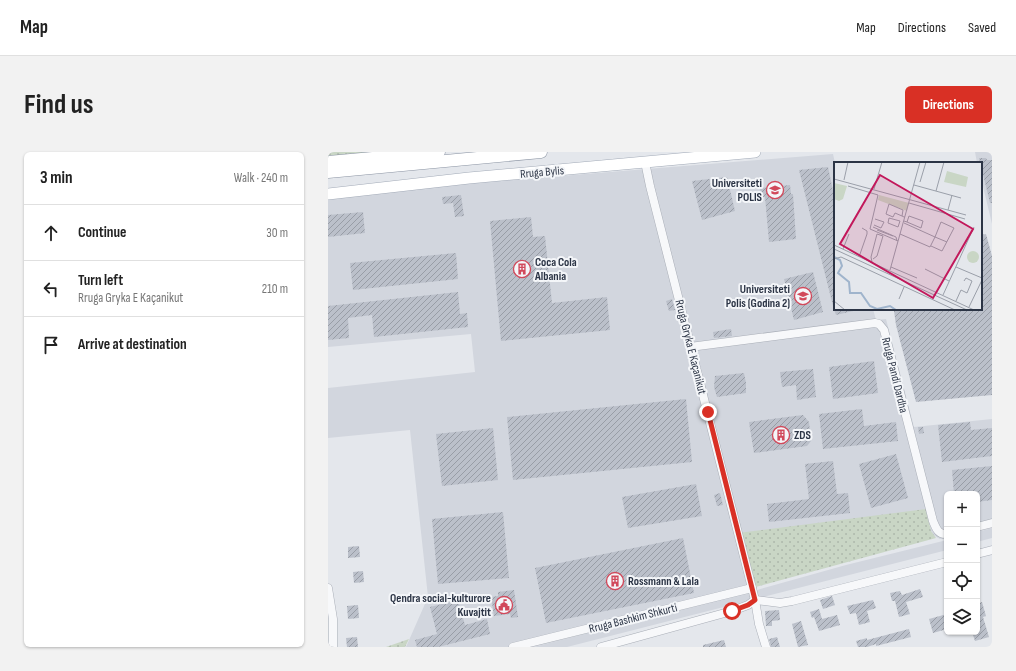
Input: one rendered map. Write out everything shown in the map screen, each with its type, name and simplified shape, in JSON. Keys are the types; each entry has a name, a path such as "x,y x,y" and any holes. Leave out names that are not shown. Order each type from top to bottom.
{"highway":[{"path":"328,162 439,152"},
{"path":"328,172 541,152"}],"main road":[{"name":"Rruga Bylis","path":"328,194 469,178 755,152"}],"street":[{"name":"Rruga Gryka E Kaçanikut","path":"645,162 755,600 759,624 766,647"},
{"name":"Rruga Pandi Dardha","path":"690,346 875,323 879,324 884,330 933,520 940,534 944,534"},
{"path":"980,526 992,523"},
{"path":"980,553 992,550"},
{"path":"601,647 732,611 748,605 755,600 780,603 792,601 944,563"},
{"path":"328,588 332,619 333,647"},
{"name":"Rruga Bashkim Shkurti","path":"513,647 752,588"}],"shaded area":[{"path":"975,152 992,152 992,224 982,182 982,162 977,162"},
{"path":"833,154 835,162 834,310 873,310 876,320 886,319 914,427 992,419 992,527 980,530 980,491 944,491 944,538 940,539 933,535 925,509 752,588 513,647 406,647 428,597 410,430 328,438 328,388 475,372 471,334 328,347 328,198 462,184"},
{"path":"992,528 992,538 980,541 980,531"},
{"path":"944,541 944,551 567,647 533,647 746,593 846,565"}],"green space":[{"path":"328,152 396,152 328,158"},
{"path":"926,509 931,531 936,538 752,588 738,533"},
{"path":"409,639 405,647 386,647"}],"building":[{"path":"979,158 992,160 992,203 990,203 982,170 982,162 980,162"},
{"path":"828,167 834,195 834,306 833,306 799,170"},
{"path":"727,177 735,211 702,220 692,181"},
{"path":"790,185 791,194 793,194 796,239 769,242 765,197 761,197 760,188"},
{"path":"461,195 464,216 455,217 453,203 443,204 442,197"},
{"path":"363,212 365,233 328,237 328,215"},
{"name":"Coca Cola Albania","path":"531,217 533,237 545,236 552,303 607,297 610,330 501,341 490,221"},
{"path":"986,234 992,256 992,395 916,402 896,325 894,311 982,310 982,235"},
{"path":"456,253 458,279 353,290 350,263"},
{"path":"813,272 823,312 794,320 784,279"},
{"path":"458,292 460,314 467,313 468,327 374,337 372,315 348,318 349,338 328,340 328,306"},
{"path":"672,299 675,310 669,311 666,301"},
{"path":"834,310 853,310 853,311 836,315"},
{"path":"731,329 732,336 714,338 713,332"},
{"path":"874,361 878,393 833,399 829,367"},
{"path":"813,369 816,397 797,400 796,385 782,387 780,372"},
{"path":"744,373 746,393 717,397 714,387 715,376"},
{"path":"686,399 692,462 513,480 507,417"},
{"path":"862,409 864,426 896,422 898,441 823,449 819,414"},
{"name":"ZDS","path":"803,415 809,422 811,441 807,446 754,453 749,422"},
{"path":"970,422 971,430 992,428 992,456 942,462 938,425"},
{"path":"918,427 923,427 924,433 919,434"},
{"path":"493,428 498,480 442,486 436,434"},
{"path":"896,454 908,498 871,508 859,464"},
{"path":"833,461 837,494 848,493 850,513 769,522 767,504 809,499 805,464"},
{"path":"992,466 992,500 980,502 980,491 954,491 952,470"},
{"path":"696,484 702,516 628,528 622,497"},
{"path":"720,493 723,505 717,506 714,495"},
{"path":"503,512 509,578 438,584 432,519"},
{"name":"Rossmann & Lala","path":"683,538 694,593 546,623 535,568"},
{"path":"359,546 360,557 348,558 348,547"},
{"path":"363,571 364,582 354,583 353,572"},
{"path":"920,589 923,597 906,602 910,614 899,617 895,601 892,601 890,593 900,591 902,595"},
{"name":"Qendra social-kulturore Kuvajtit","path":"514,590 518,617 511,618 510,614 494,616 491,597 498,596 498,592"},
{"path":"832,596 835,605 823,609 820,600"},
{"path":"458,600 465,625 487,619 490,634 438,647 417,647 415,640 437,634 430,607"},
{"path":"873,600 876,608 867,611 870,622 859,625 856,613 850,614 847,606"},
{"path":"982,602 986,616 983,617 989,637 975,641 973,635 980,635 980,603"},
{"path":"358,605 359,618 348,619 347,606"},
{"path":"819,609 822,619 837,615 840,625 819,631 814,617 812,618 810,612"},
{"path":"779,610 780,620 772,621 772,626 766,626 765,611"},
{"path":"944,615 944,630 933,633 929,619"},
{"path":"801,621 808,645 798,647 792,624"},
{"path":"909,629 911,637 876,646 876,644 867,647 858,647 856,641 867,638 867,640"},
{"path":"357,637 358,647 347,647 346,638"},
{"path":"777,637 780,647 771,647 769,639"},
{"path":"724,640 726,647 703,647 703,645"}],"place":[{"name":"Universiteti POLIS","path":"775,190"},
{"name":"Coca Cola Albania","path":"522,269"},
{"name":"Universiteti Polis (Godina 2)","path":"803,296"},
{"name":"ZDS","path":"781,435"},
{"name":"Rossmann & Lala","path":"615,581"},
{"name":"Qendra social-kulturore Kuvajtit","path":"504,605"}],"route":[{"path":"708,412 755,600 748,605 732,611"}]}
